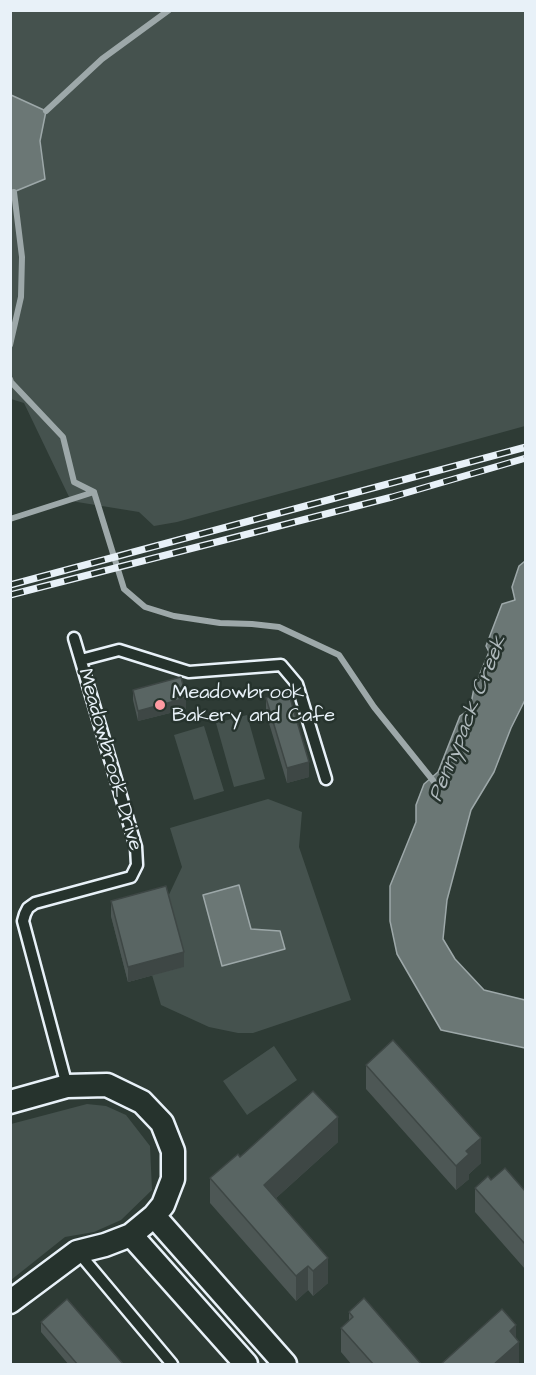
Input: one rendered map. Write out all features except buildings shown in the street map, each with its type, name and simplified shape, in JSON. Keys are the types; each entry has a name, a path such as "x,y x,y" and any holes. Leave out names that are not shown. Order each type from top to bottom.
{"street":[{"path":"10,1102 66,1086 107,1085 142,1102 162,1123 173,1151 173,1179 163,1205 154,1216 131,1235 77,1252 10,1302"},
{"path":"154,1216 285,1365"},
{"path":"131,1235 246,1365"}],"lane":[{"name":"Meadowbrook Drive","path":"66,1086 23,921 25,914 28,908 35,903 131,877 137,865 136,847 74,638"},
{"path":"81,660 119,650 189,672 281,665 297,684 326,778"},
{"path":"77,1252 172,1365"}],"shaded area":[{"path":"11,11 525,11 525,426 177,522 154,526 139,512 71,501 24,403 11,399"},
{"path":"247,715 265,779 234,787 216,723"},
{"path":"204,726 224,791 194,800 174,735"},
{"path":"268,799 302,812 299,847 351,1000 253,1033 238,1033 209,1027 161,1005 152,975 128,982 111,916 166,901 182,867 170,828"},
{"path":"274,1046 297,1080 247,1115 223,1081"},
{"path":"87,1104 106,1106 126,1115 150,1146 152,1190 121,1220 94,1232 65,1237 11,1280 11,1124"}],"water":[{"path":"11,95 46,111 40,141 45,179 11,193"},
{"name":"Pennypack Creek","path":"525,561 525,700 494,772 471,810 447,900 443,939 455,959 484,990 525,1000 525,1048 441,1030 397,954 390,921 390,886 416,822 416,805 424,784 438,772 460,716 470,709 474,688 489,652 486,646 502,604 515,600 512,587 519,566"},
{"path":"239,885 251,929 280,931 285,949 222,966 203,895"}],"waterway":[{"path":"46,111 102,59 169,10"},
{"path":"10,345 21,297 22,257 14,192"},
{"path":"10,379 63,437 74,482 94,492"},
{"name":"Pennypack Creek","path":"94,492 124,589 145,607 174,616 220,623 279,627 339,655 374,707 435,783"},
{"path":"10,519 94,492"}],"railway":[{"path":"10,585 526,447"},
{"path":"10,595 392,497 526,458"}],"place":[{"name":"Meadowbrook Bakery and Cafe","path":"160,705"}]}
